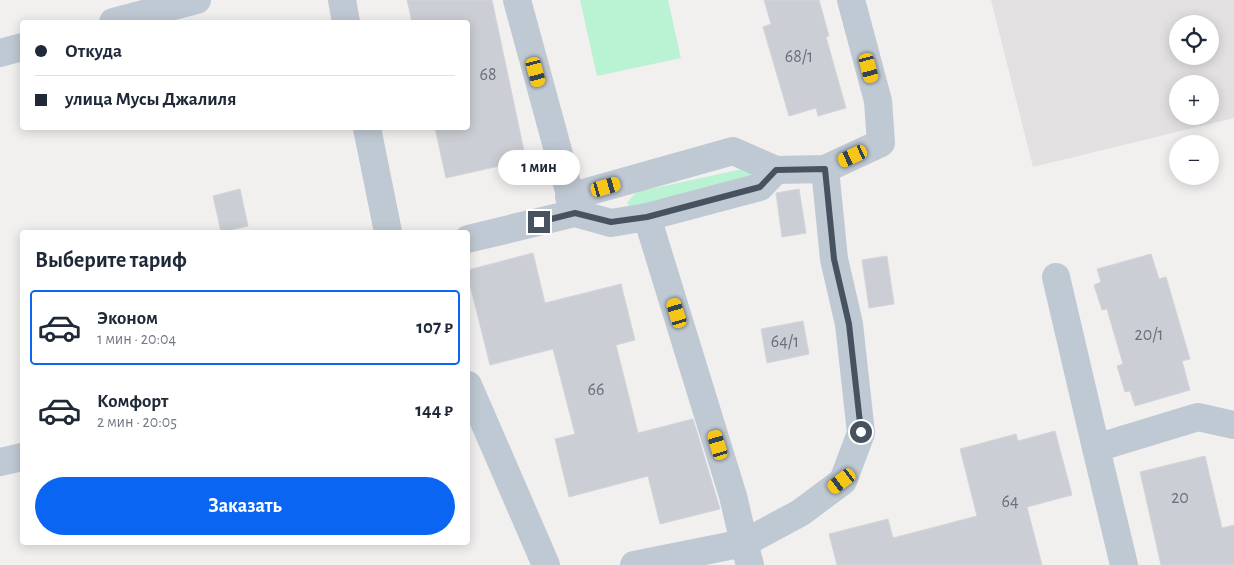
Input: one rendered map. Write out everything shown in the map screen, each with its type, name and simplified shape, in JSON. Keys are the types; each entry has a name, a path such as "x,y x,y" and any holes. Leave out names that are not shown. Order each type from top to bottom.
{"street":[{"path":"121,20 197,0"},
{"path":"342,0 346,20"},
{"path":"517,0 572,205"},
{"path":"470,238 733,151 776,170 825,169 881,143 878,101 852,0"},
{"path":"0,53 20,48"},
{"path":"367,130 388,230"},
{"path":"634,565 747,554 842,481 861,432 849,324 834,259 825,169"},
{"path":"572,205 611,222 647,217 760,187 776,170"},
{"path":"647,217 733,496 747,554"},
{"path":"1056,277 1124,565"},
{"path":"470,390 546,565"},
{"path":"1096,448 1198,417 1234,425"},
{"path":"0,462 20,457"}],"shaded area":[{"path":"991,0 1234,0 1234,118 1219,122 1219,75 1169,75 1169,125 1205,125 1033,167"}],"green space":[{"path":"580,0 668,0 681,58 597,76"},
{"path":"752,167 750,182 632,210 627,203 636,192"}],"building":[{"path":"407,0 492,0 526,160 446,178 435,130 470,130 470,20 412,20"},
{"path":"764,0 819,0 829,36 826,37 846,108 818,116 816,108 789,116 763,27 771,24"},
{"path":"240,189 248,226 221,230 213,196"},
{"path":"799,189 806,233 782,237 776,193"},
{"path":"533,253 545,303 621,284 635,340 616,345 638,433 693,419 720,509 660,524 648,476 569,497 555,439 575,434 553,349 490,365 470,285 470,269"},
{"path":"1151,254 1159,279 1166,277 1190,359 1182,361 1190,390 1135,406 1130,391 1125,392 1117,366 1123,364 1107,309 1102,310 1094,285 1101,282 1097,269"},
{"path":"887,256 894,304 869,308 862,260"},
{"path":"803,321 809,354 767,363 761,329"},
{"path":"1055,431 1072,495 1027,507 1042,565 837,565 829,534 888,519 893,538 977,516 960,449 1016,434 1018,441"},
{"path":"1205,456 1222,528 1234,525 1234,565 1161,565 1140,472"}],"route":[{"path":"539,222 575,213 611,222 647,217 760,187 776,170 825,169 834,259 849,324 861,432"}]}
